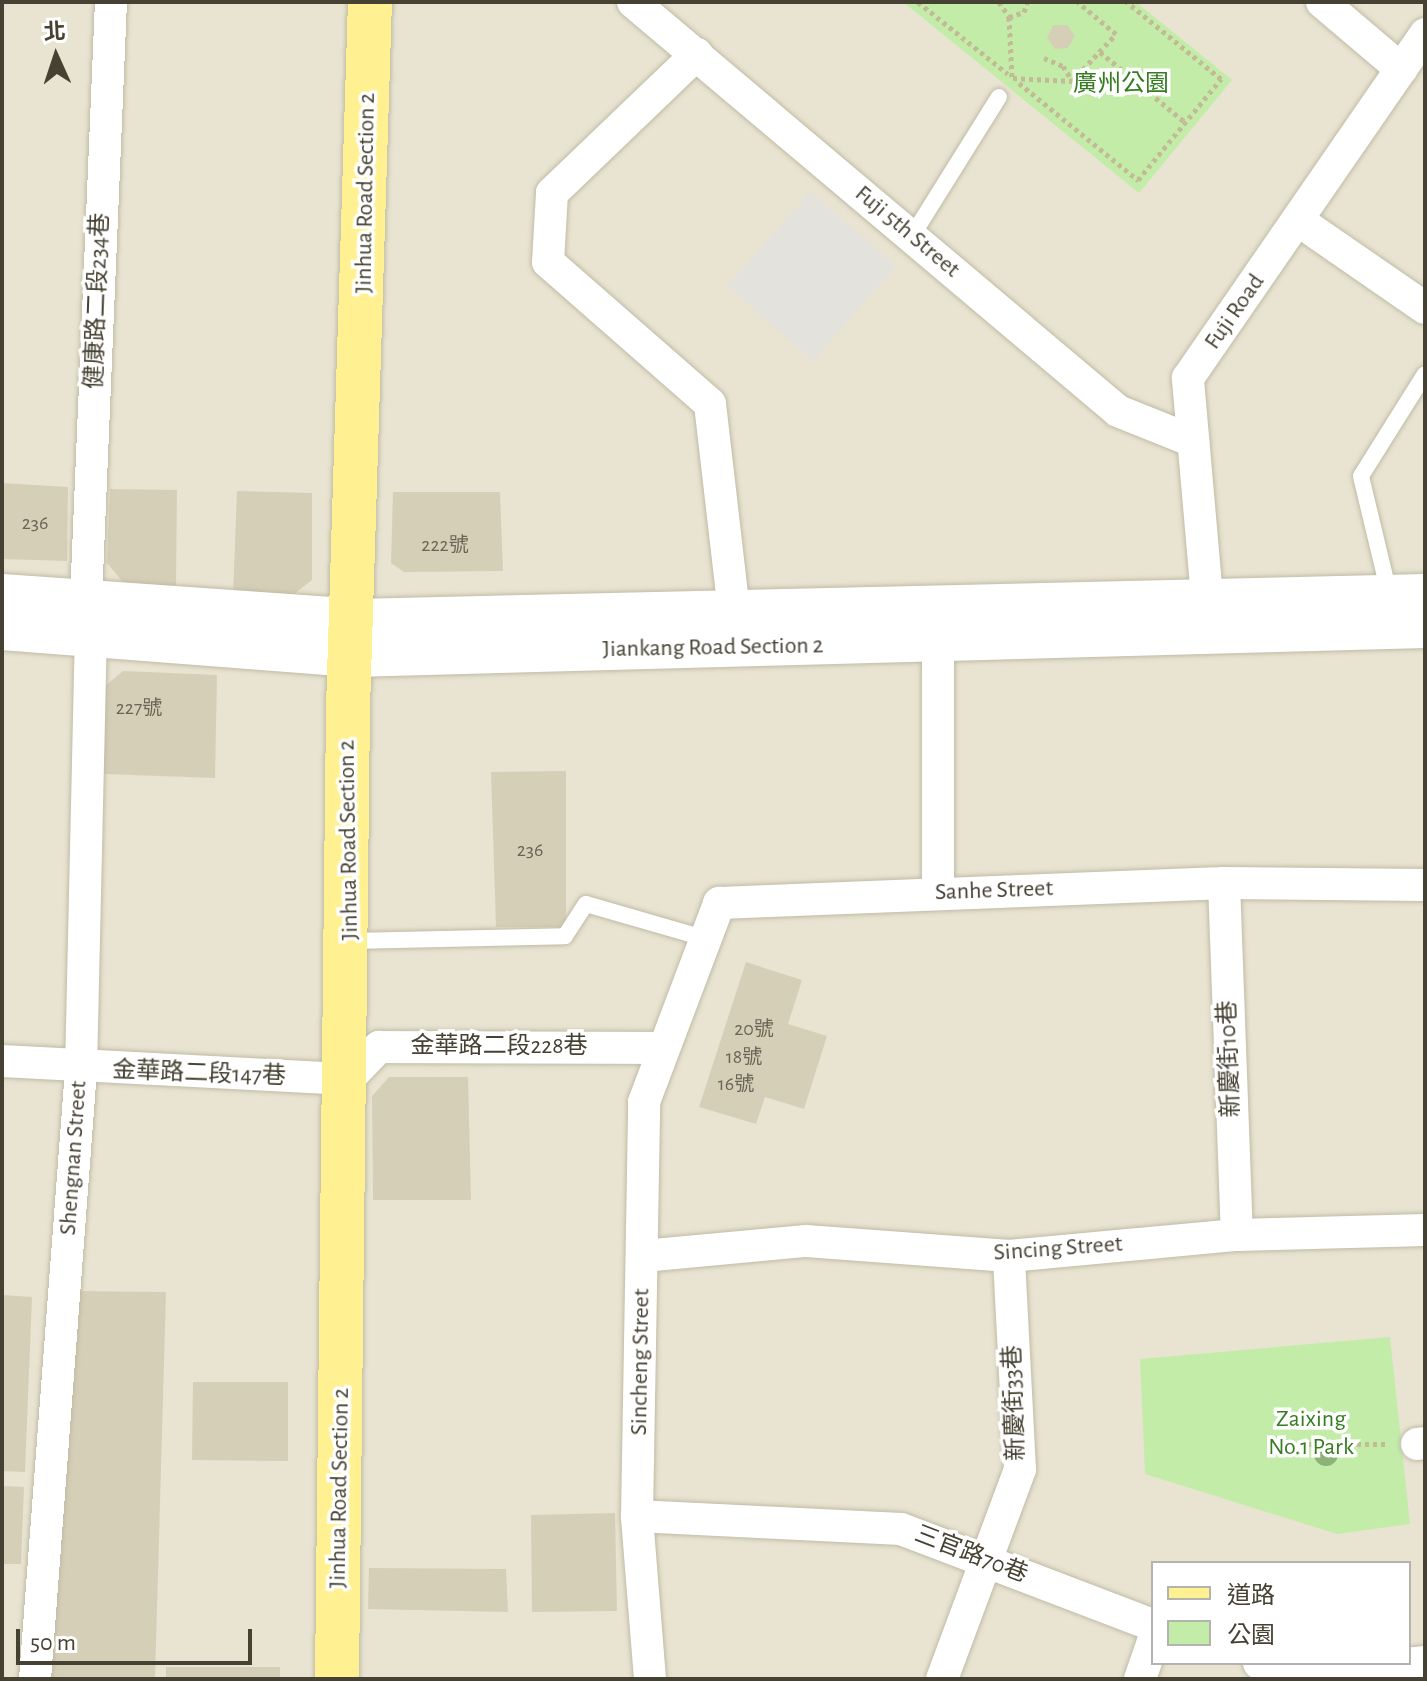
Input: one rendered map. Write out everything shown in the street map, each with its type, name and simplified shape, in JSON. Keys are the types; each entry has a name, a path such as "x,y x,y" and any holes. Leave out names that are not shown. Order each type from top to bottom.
{"main road":[{"name":"Jinhua Road Section 2","path":"337,1679 354,638 370,2"}],"street":[{"name":"健康路二段234巷","path":"88,618 111,2"},
{"name":"Fuji 5th Street","path":"633,2 1118,411 1193,441"},
{"path":"1322,2 1401,69"},
{"name":"Fuji Road","path":"1209,613 1188,378 1425,34"},
{"path":"697,54 552,193 548,262 710,404 734,613"},
{"path":"1299,221 1425,308"},
{"name":"Jiankang Road Section 2","path":"2,594 88,618 354,638 938,644 1407,594"},
{"name":"Jiankang Road Section 2","path":"354,638 734,613 1209,613 1425,628"},
{"name":"Jiankang Road Section 2","path":"2,630 88,618"},
{"name":"Shengnan Street","path":"35,1679 81,1070 88,618"},
{"path":"938,644 938,893"},
{"name":"Sanhe Street","path":"664,1048 719,903 1224,883 1425,885"},
{"name":"新慶街10巷","path":"1224,883 1237,1235"},
{"name":"金華路二段228巷","path":"348,1079 379,1047 664,1048"},
{"name":"Sincheng Street","path":"650,1679 637,1516 644,1102 664,1048"},
{"name":"金華路二段147巷","path":"2,1061 81,1070 348,1079"},
{"name":"Sincing Street","path":"643,1256 806,1241 1009,1256 1237,1235 1425,1230"},
{"name":"新慶街33巷","path":"942,1679 1020,1469 1009,1256"},
{"name":"三官路70巷","path":"637,1516 901,1529 1151,1624"},
{"path":"1140,1679 1151,1648"},
{"path":"1264,1665 1294,1676 1397,1665"}],"lane":[{"path":"912,236 999,97"},
{"path":"1407,594 1361,476 1425,374"},
{"path":"351,941 565,936 586,904 704,938"}],"path":[{"path":"918,2 1138,180 1221,79 1127,2"},
{"path":"999,2 1009,17 1012,78"},
{"path":"1009,17 1024,12 1027,2"},
{"path":"1012,78 1072,81 1116,34 1078,2"},
{"path":"1100,52 1185,122"},
{"path":"1044,58 1063,66 1072,81"},
{"path":"1309,1444 1421,1443"}],"shaded area":[{"path":"2,2 1425,2 1425,1679 2,1679"},
{"path":"810,192 896,266 813,361 727,286"}],"green space":[{"name":"廣州公園","path":"903,2 1136,2 1232,80 1139,193"},
{"name":"Zaixing No.1 Park","path":"1390,1337 1410,1524 1337,1534 1145,1474 1140,1359"}],"building":[{"path":"1053,25 1067,25 1075,36 1068,48 1055,49 1047,38"},
{"path":"2,483 68,487 67,561 2,559"},
{"path":"110,489 177,490 176,587 123,582 107,563"},
{"path":"237,491 312,493 312,580 290,597 233,596"},
{"path":"393,492 500,492 503,571 404,572 391,563"},
{"path":"123,671 217,675 215,778 104,774 105,686"},
{"path":"566,771 566,927 496,927 491,772"},
{"path":"746,962 802,980 788,1024 827,1036 804,1109 765,1097 756,1124 699,1107"},
{"path":"389,1077 468,1077 471,1200 373,1200 372,1096"},
{"path":"70,1291 166,1292 155,1679 51,1679"},
{"path":"2,1295 32,1297 25,1472 2,1471"},
{"path":"193,1382 288,1382 288,1461 192,1460"},
{"path":"2,1486 24,1487 21,1564 2,1564"},
{"path":"615,1513 617,1611 532,1612 531,1515"},
{"path":"369,1568 506,1569 508,1612 368,1609"},
{"path":"166,1667 280,1667 280,1679 166,1679"}]}
